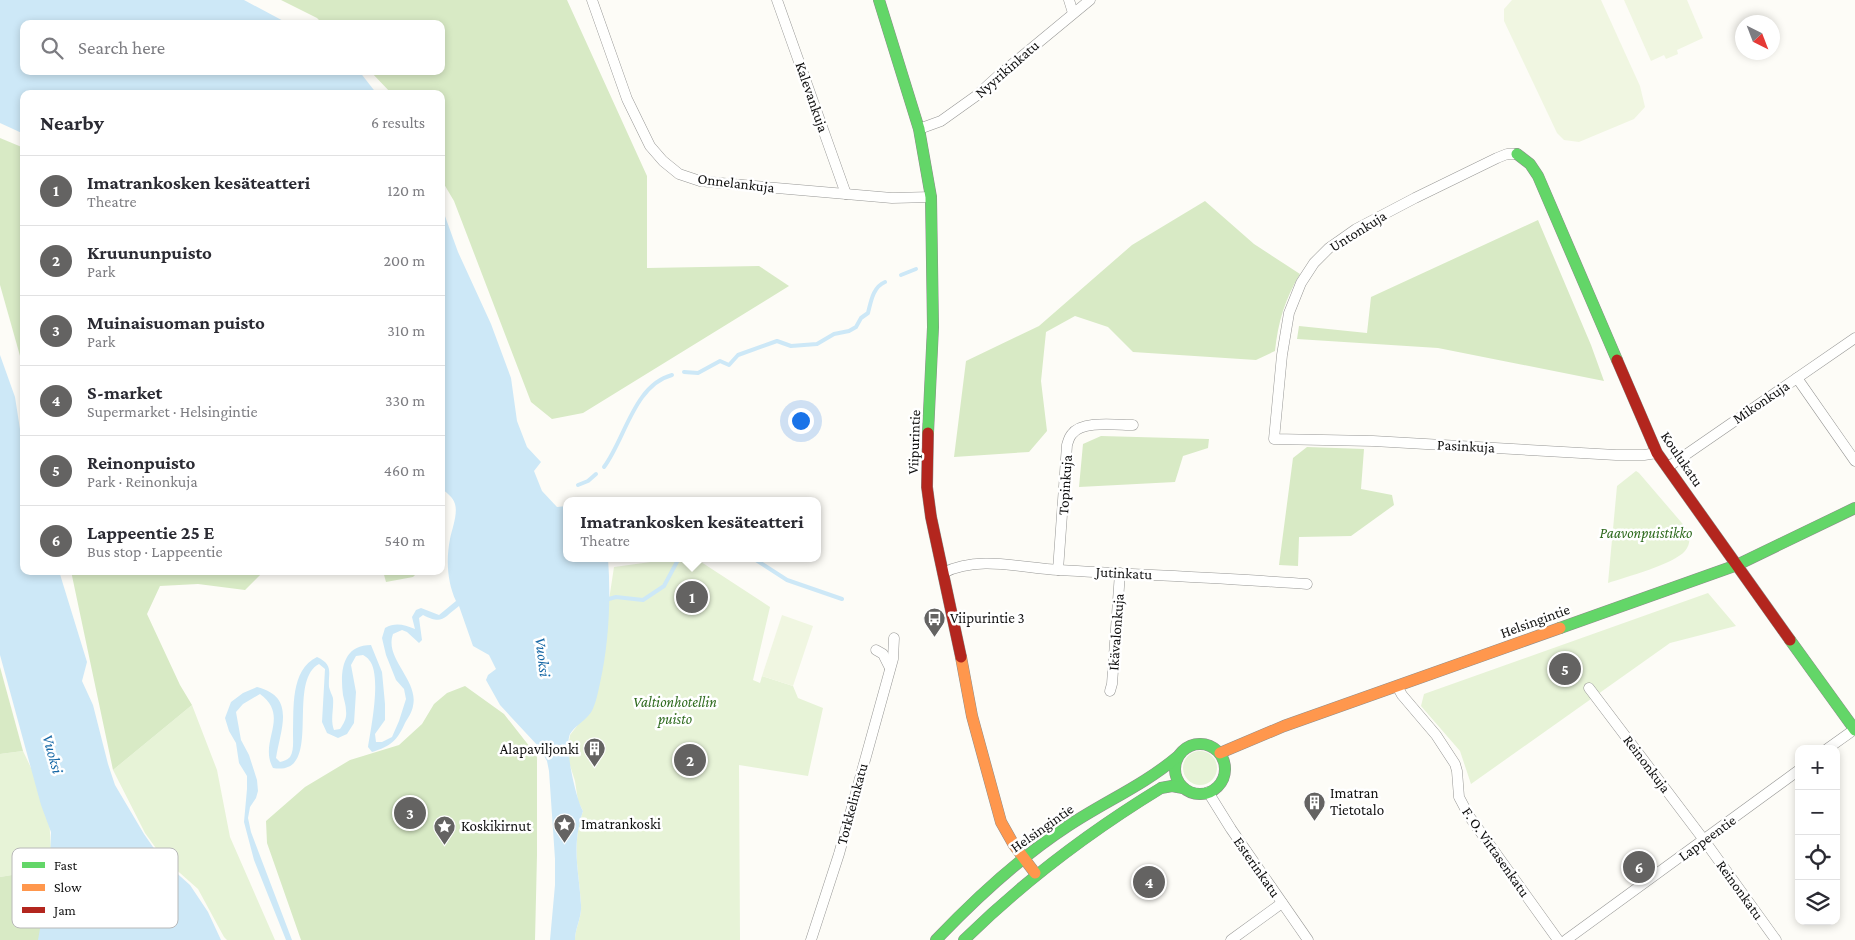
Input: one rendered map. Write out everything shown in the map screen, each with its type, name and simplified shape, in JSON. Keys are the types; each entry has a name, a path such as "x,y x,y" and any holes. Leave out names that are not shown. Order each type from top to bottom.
{"main road":[{"name":"Viipurintie","path":"879,0 919,129 931,197 933,327 927,453 927,487 931,517 950,598 972,716 994,800 1001,822 1023,858 1035,873"},
{"name":"Koulukatu","path":"1516,154 1527,160 1535,169 1657,453 1855,729"},
{"name":"Helsingintie","path":"1220,753 1284,726 1737,565 1855,508"},
{"path":"1194,744 1209,745 1220,753 1225,764 1224,776 1218,786 1208,792 1192,793 1183,788 1176,776 1175,763 1182,751 1194,744"},
{"name":"Helsingintie","path":"936,940 1023,858 1070,824 1161,772 1178,756"},
{"name":"Helsingintie","path":"964,940 1035,873 1080,839 1161,788 1172,786 1183,788"}],"street":[{"name":"Onnelankuja","path":"592,0 627,99 650,146 663,161 679,174 700,180 846,194 910,199 931,197"},
{"name":"Kalevankuja","path":"778,0 846,194"},
{"path":"1069,0 1073,13"},
{"name":"Nyyrikinkatu","path":"919,129 941,121 976,96 1090,0"},
{"name":"Untonkuja","path":"1274,439 1282,356 1289,313 1301,283 1314,263 1329,248 1356,229 1497,158 1507,154 1516,154"},
{"name":"Mikonkuja","path":"1668,467 1855,338"},
{"path":"1797,378 1855,461"},
{"name":"Topinkuja","path":"1058,570 1067,446 1070,436 1076,430 1087,425 1133,425"},
{"name":"Pasinkuja","path":"1274,439 1373,441 1616,455 1644,456 1657,453"},
{"name":"Jutinkatu","path":"943,573 963,565 994,564 1058,570 1307,584"},
{"name":"Ikävalonkuja","path":"1110,691 1120,573"},
{"name":"Torkkelinkatu","path":"811,940 838,854 893,659 894,638"},
{"path":"876,650 883,654 890,668"},
{"name":"F. O. Virtasenkatu","path":"1397,686 1402,695 1446,748 1455,764 1458,772 1459,797 1469,816 1558,940"},
{"name":"Reinonkuja","path":"1589,688 1704,840"},
{"path":"1833,745 1855,729"},
{"name":"Lappeentie","path":"1566,940 1795,773"},
{"name":"Esterinkatu","path":"1208,792 1231,829 1308,940"},
{"name":"Reinonkatu","path":"1704,840 1776,940"},
{"path":"1231,940 1282,903"}],"green space":[{"path":"281,0 567,0 647,176 647,268 759,266 789,286 583,413 552,419 531,402 454,201 445,186 445,90 388,90 374,75 445,75 445,20 319,20"},
{"path":"1512,0 1601,0 1640,86 1645,107 1634,119 1579,142 1564,140 1557,133 1504,21 1504,9"},
{"path":"1624,0 1687,0 1703,38 1677,50 1678,54 1666,59 1664,55 1651,61"},
{"path":"0,138 20,146 20,356 0,285"},
{"path":"1205,201 1254,244 1300,274 1290,292 1283,311 1275,351 1256,360 1133,352 1108,327 1075,316 1046,332 1041,381 1047,431 1029,452 954,457 966,361 1039,326 1132,245"},
{"path":"1538,220 1591,345 1604,381 1438,348 1297,339 1299,326 1367,333 1371,297"},
{"path":"1101,436 1209,439 1208,448 1183,456 1175,482 1079,487 1083,444"},
{"path":"1307,447 1364,449 1361,489 1392,495 1394,505 1351,536 1299,537 1298,566 1279,565 1293,458"},
{"name":"Paavonpuistikko","path":"1636,471 1687,529 1689,543 1685,551 1671,561 1608,583 1617,486"},
{"name":"Valtionhotellin puisto","path":"651,562 701,562 770,607 753,680 760,683 762,676 793,686 798,698 823,708 808,776 739,765 740,940 575,940 581,909 577,836 583,811 578,801 575,781 567,756 570,735 577,726 609,600 614,567"},
{"path":"72,575 260,575 245,590 198,584 160,586 147,614 180,685 192,705 113,770"},
{"path":"384,575 415,575 413,577 386,582"},
{"path":"1708,593 1736,626 1670,643 1471,784 1460,751 1421,706 1424,694"},
{"path":"782,615 813,626 793,686 762,676"},
{"path":"0,667 23,751 0,754"},
{"path":"465,686 504,714 537,756 535,940 301,940 267,843 266,821 305,787 350,760 399,745 422,724 434,704 447,693"},
{"path":"192,705 217,770 230,837 275,940 227,940 224,937 198,889 178,871 178,848 156,848 145,833 113,770"},
{"path":"23,751 33,772 49,817 51,848 12,848 12,875 0,877 0,754"},
{"path":"1200,751 1207,752 1212,756 1216,761 1216,775 1212,780 1207,784 1200,785 1193,784 1188,780 1184,775 1183,768 1184,761 1188,756 1193,752"},
{"path":"12,875 12,928 42,928 39,940 0,940 0,877"}],"water":[{"path":"0,0 244,0 282,20 20,20 20,75 362,75 374,90 20,90 20,132 0,123"},
{"name":"Vuoksi","path":"445,216 458,252 491,324 511,378 517,421 527,447 541,462 534,471 542,491 557,507 563,506 563,562 608,562 608,621 599,687 595,705 587,718 572,731 569,741 572,773 577,796 583,811 577,836 580,918 575,940 550,940 555,885 555,859 547,761 538,746 500,705 486,680 488,675 496,669 489,655 473,646 459,606 446,617 439,620 423,615 419,618 422,640 419,643 402,630 393,634 393,652 411,687 413,706 399,734 393,742 384,747 372,752 368,747 373,715 375,677 369,659 363,655 356,656 351,665 356,692 354,723 347,734 338,738 327,733 322,722 325,669 319,664 309,674 305,689 301,744 297,758 289,767 273,768 269,758 274,720 273,711 269,703 260,694 243,704 236,712 241,740 249,755 257,780 258,791 250,807 248,818 251,832 292,940 286,940 254,860 244,822 247,776 239,763 236,743 229,731 225,718 231,702 243,693 257,687 269,692 277,698 281,706 283,715 276,758 280,762 285,760 290,757 293,749 295,691 302,671 308,663 317,657 328,666 329,687 333,698 333,726 334,730 340,729 346,716 342,686 345,661 354,650 361,646 371,645 382,672 385,704 385,720 375,734 376,742 382,742 392,737 406,699 404,689 396,680 386,655 382,638 385,628 389,626 404,625 415,629 412,617 416,610 421,608 439,615 456,601 449,578 448,562 456,508 450,495 445,491"},
{"name":"Vuoksi","path":"0,355 15,397 20,429 20,575 60,575 87,662 82,681 93,705 115,785 154,848 51,848 51,832 41,805 0,655"},
{"path":"178,874 190,885 208,912 221,940 38,940 40,928 178,928"}],"waterway":[{"path":"901,275 916,269"},
{"path":"684,372 698,373 720,361 729,365 738,355 777,341 791,346 817,344 834,334 849,331 856,327 861,318 868,313 875,291 885,282"},
{"path":"604,467 639,401 659,381 672,375"},
{"path":"578,485 588,481 596,474"},
{"path":"605,600 616,597 643,600 664,586 677,562"},
{"path":"759,562 787,580 842,599"}],"traffic: fast":[{"path":"879,0 919,129 931,197 933,327 928,433"},
{"path":"1517,154 1530,164 1538,176 1617,360"},
{"path":"1560,628 1737,565 1855,508"},
{"path":"1790,640 1855,730"},
{"path":"1195,744 1205,744 1218,751 1225,764 1225,769 1225,774 1218,787 1205,794 1195,794 1186,790 1179,783 1175,774 1175,764 1179,755 1186,748 1195,744"},
{"path":"936,940 982,894 1032,851 1082,817 1138,785 1177,757"},
{"path":"964,940 1058,858 1108,822 1161,788 1172,786 1183,788"}],"traffic: slow":[{"path":"1220,753 1284,726 1560,628"},
{"path":"961,657 972,716 1001,822 1014,845 1035,873"}],"traffic: jam":[{"path":"1617,360 1657,453 1790,640"},
{"path":"928,433 927,487 931,517 961,657"}],"place":[{"name":"Imatrankosken kesäteatteri","path":"692,597"},
{"name":"Viipurintie 3","path":"934,637"},
{"name":"Reinonpuisto","path":"1565,669"},
{"name":"Kruununpuisto","path":"690,760"},
{"name":"Alapaviljonki","path":"595,768"},
{"name":"Muinaisuoman puisto","path":"410,813"},
{"name":"Imatran Tietotalo","path":"1314,821"},
{"name":"Imatrankoski","path":"565,843"},
{"name":"Koskikirnut","path":"445,845"},
{"name":"Lappeentie 25 E","path":"1639,867"},
{"name":"S-market","path":"1149,882"}]}
